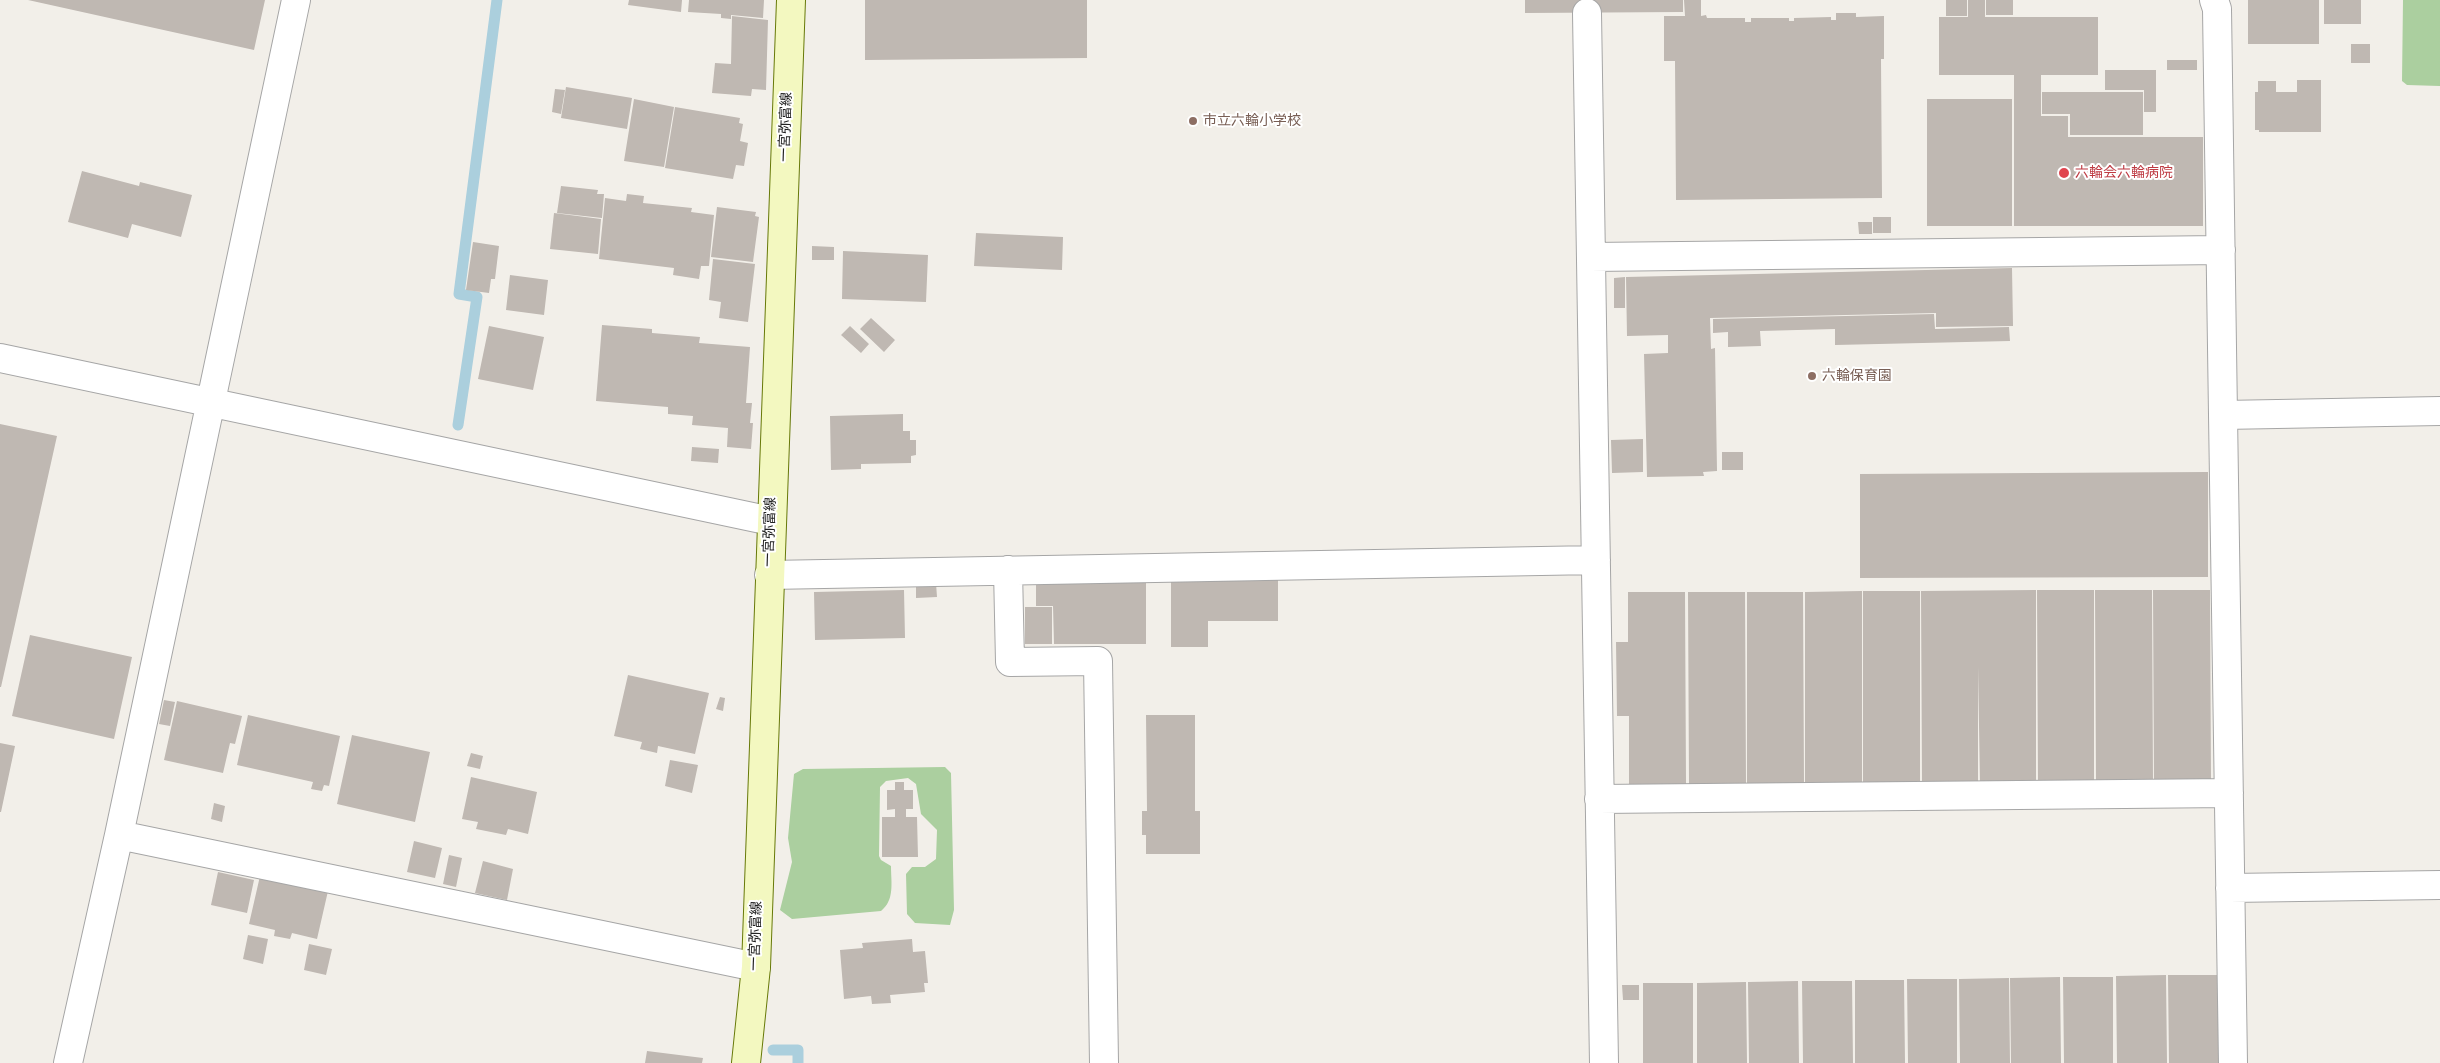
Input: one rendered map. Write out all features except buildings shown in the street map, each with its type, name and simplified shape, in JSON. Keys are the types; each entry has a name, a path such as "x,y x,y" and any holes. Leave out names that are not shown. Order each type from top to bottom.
{"main road":[{"name":"一宮弥富線","path":"746,1063 756,967 791,0"}],"street":[{"path":"68,1063 119,835 296,0"},
{"path":"2214,0 2217,9 2233,1063"},
{"path":"1587,12 1604,1063"},
{"path":"1591,257 2221,250"},
{"path":"0,358 771,521"},
{"path":"2223,415 2440,411"},
{"path":"769,575 1596,560"},
{"path":"1008,570 1010,662 1098,661 1104,1063"},
{"path":"1599,799 2229,792"},
{"path":"119,835 756,967"},
{"path":"2230,888 2440,885"}],"green space":[{"path":"2403,0 2440,0 2440,86 2407,85 2402,81"},
{"path":"945,767 951,773 954,910 950,925 915,923 907,914 906,874 912,867 925,867 936,859 937,830 921,814 916,784 908,778 886,781 880,787 879,856 881,860 891,866 891,890 885,907 881,911 792,919 780,910 792,862 788,838 794,774 803,769"}],"waterway":[{"path":"458,425 477,297 459,294 497,0"},
{"path":"773,1050 798,1050 798,1063"}],"place":[{"name":"市立六輪小学校","path":"1193,121"},
{"name":"六輪会六輪病院","path":"2064,173"},
{"name":"六輪保育園","path":"1812,376"}]}
